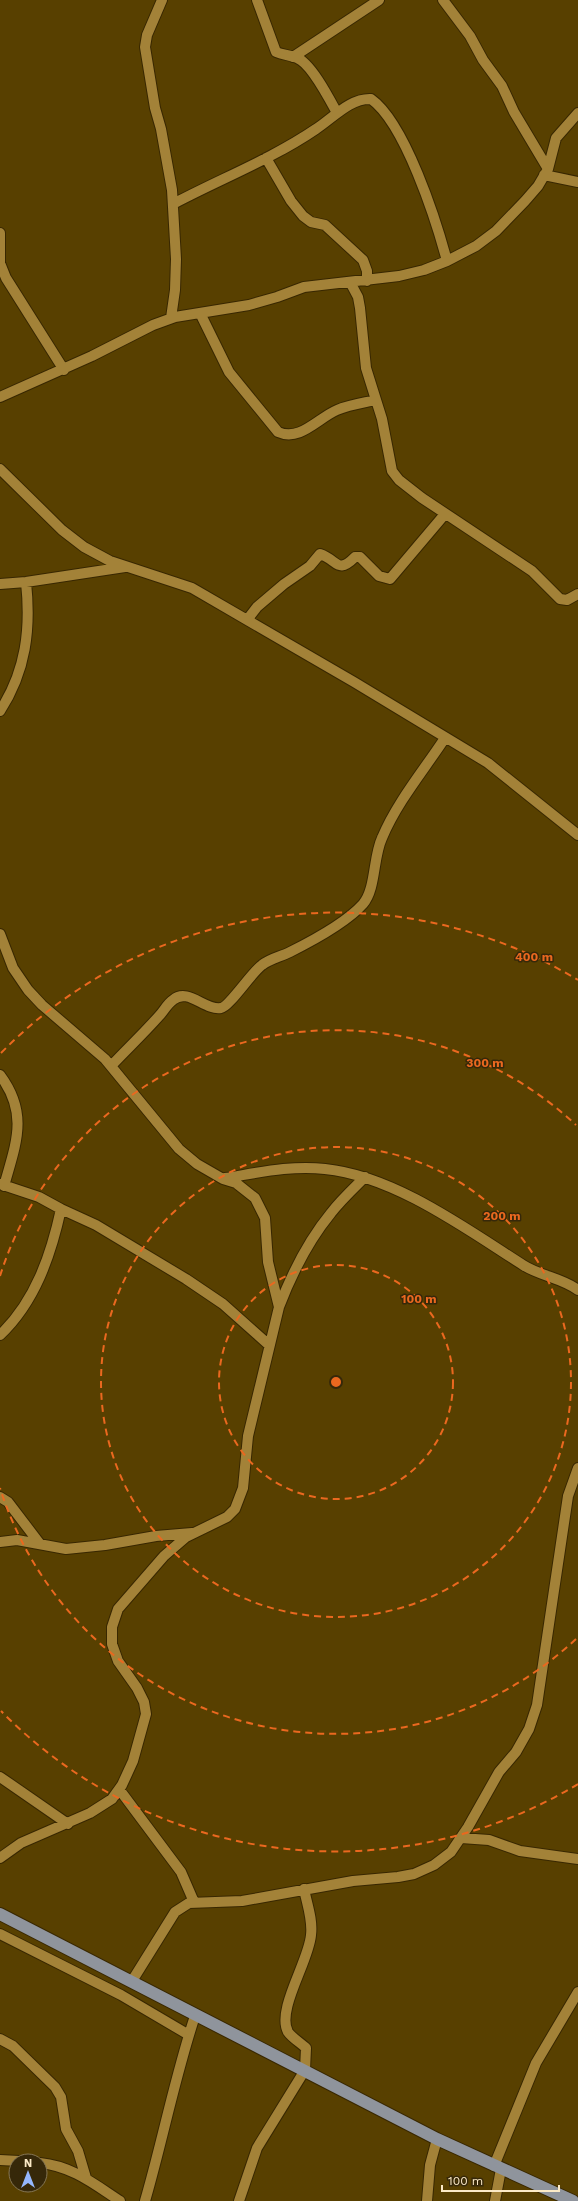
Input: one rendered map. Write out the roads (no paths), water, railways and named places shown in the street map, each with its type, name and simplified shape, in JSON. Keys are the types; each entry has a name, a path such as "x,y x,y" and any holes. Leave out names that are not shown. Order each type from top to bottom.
{"main road":[{"path":"0,1914 437,2139 497,2168 573,2201"}],"street":[{"path":"162,0 147,34 145,47 155,108 170,172 173,204 176,282 171,318"},
{"path":"257,0 276,52 297,58 304,63 314,75 338,113"},
{"path":"293,57 379,0"},
{"path":"443,0 470,36 483,60 502,86 546,172 578,182"},
{"path":"173,204 266,158 316,130 357,101 371,99 382,107 400,138 426,196 447,261"},
{"path":"0,398 64,370 136,332 171,318 249,305 304,287 367,281 424,270 447,261 476,246 496,231 526,201 546,172 556,138 578,113"},
{"path":"266,158 291,202 303,216 311,222 325,226 363,260 367,271 367,281"},
{"path":"0,233 0,263 6,278 64,370"},
{"path":"350,282 358,297 366,368 382,419 392,471 399,480 445,514 532,571 560,599 567,600 578,594"},
{"path":"200,313 229,372 278,432 285,435 294,434 337,410 376,400"},
{"path":"0,469 62,530 84,547 110,561 192,588 354,682 488,763 578,835"},
{"path":"247,620 257,607 284,584 310,566 320,554 339,566 344,566 355,557 360,557 379,576 390,578 445,514"},
{"path":"0,584 26,582 126,567"},
{"path":"0,711 18,678 25,654 29,611 26,582"},
{"path":"111,1066 160,1015 173,999 178,997 188,997 214,1007 222,1008 230,1003 235,994 261,966 277,956 297,949 355,912 364,903 372,885 374,863 382,838 401,804 445,738"},
{"path":"0,934 13,968 28,990 42,1005 111,1066 179,1150 197,1164 223,1179 236,1183 255,1198 265,1218 268,1262 279,1307"},
{"path":"0,1075 15,1100 19,1116 18,1133 2,1185 39,1197 96,1225 186,1279 223,1304 269,1345"},
{"path":"223,1179 293,1169 323,1169 352,1173 365,1177 384,1184 419,1202 534,1272 556,1279 578,1290"},
{"path":"0,1858 21,1843 68,1824 112,1799 119,1789 133,1761 146,1714 144,1702 137,1688 116,1656 112,1644 112,1627 118,1609 164,1556 194,1532 227,1517 235,1509 243,1488 248,1436 279,1307 291,1278 310,1242 331,1212 365,1177"},
{"path":"0,1336 11,1325 29,1300 52,1248 61,1209"},
{"path":"132,1981 175,1912 181,1906 194,1902 242,1902 304,1889 414,1874 434,1865 451,1852 461,1838 499,1772 516,1752 529,1729 538,1705 556,1569 570,1490 578,1468"},
{"path":"570,1490 578,1498"},
{"path":"0,1497 8,1502 40,1544"},
{"path":"0,1542 17,1540 66,1549 194,1532"},
{"path":"0,1777 68,1824"},
{"path":"119,1789 181,1872 194,1902"},
{"path":"461,1838 489,1840 520,1851 578,1859"},
{"path":"239,2201 257,2148 305,2070 306,2048 290,2036 284,2021 288,2002 306,1960 312,1934 304,1889"},
{"path":"0,1934 121,1995 189,2035"},
{"path":"495,2201 497,2168 536,2064 578,1992"},
{"path":"145,2201 189,2035 196,2016"},
{"path":"0,2039 13,2046 55,2087 61,2097 66,2129 78,2150 86,2178"},
{"path":"427,2201 430,2165 437,2139"},
{"path":"48,2165 70,2170 86,2178 120,2201"}]}
